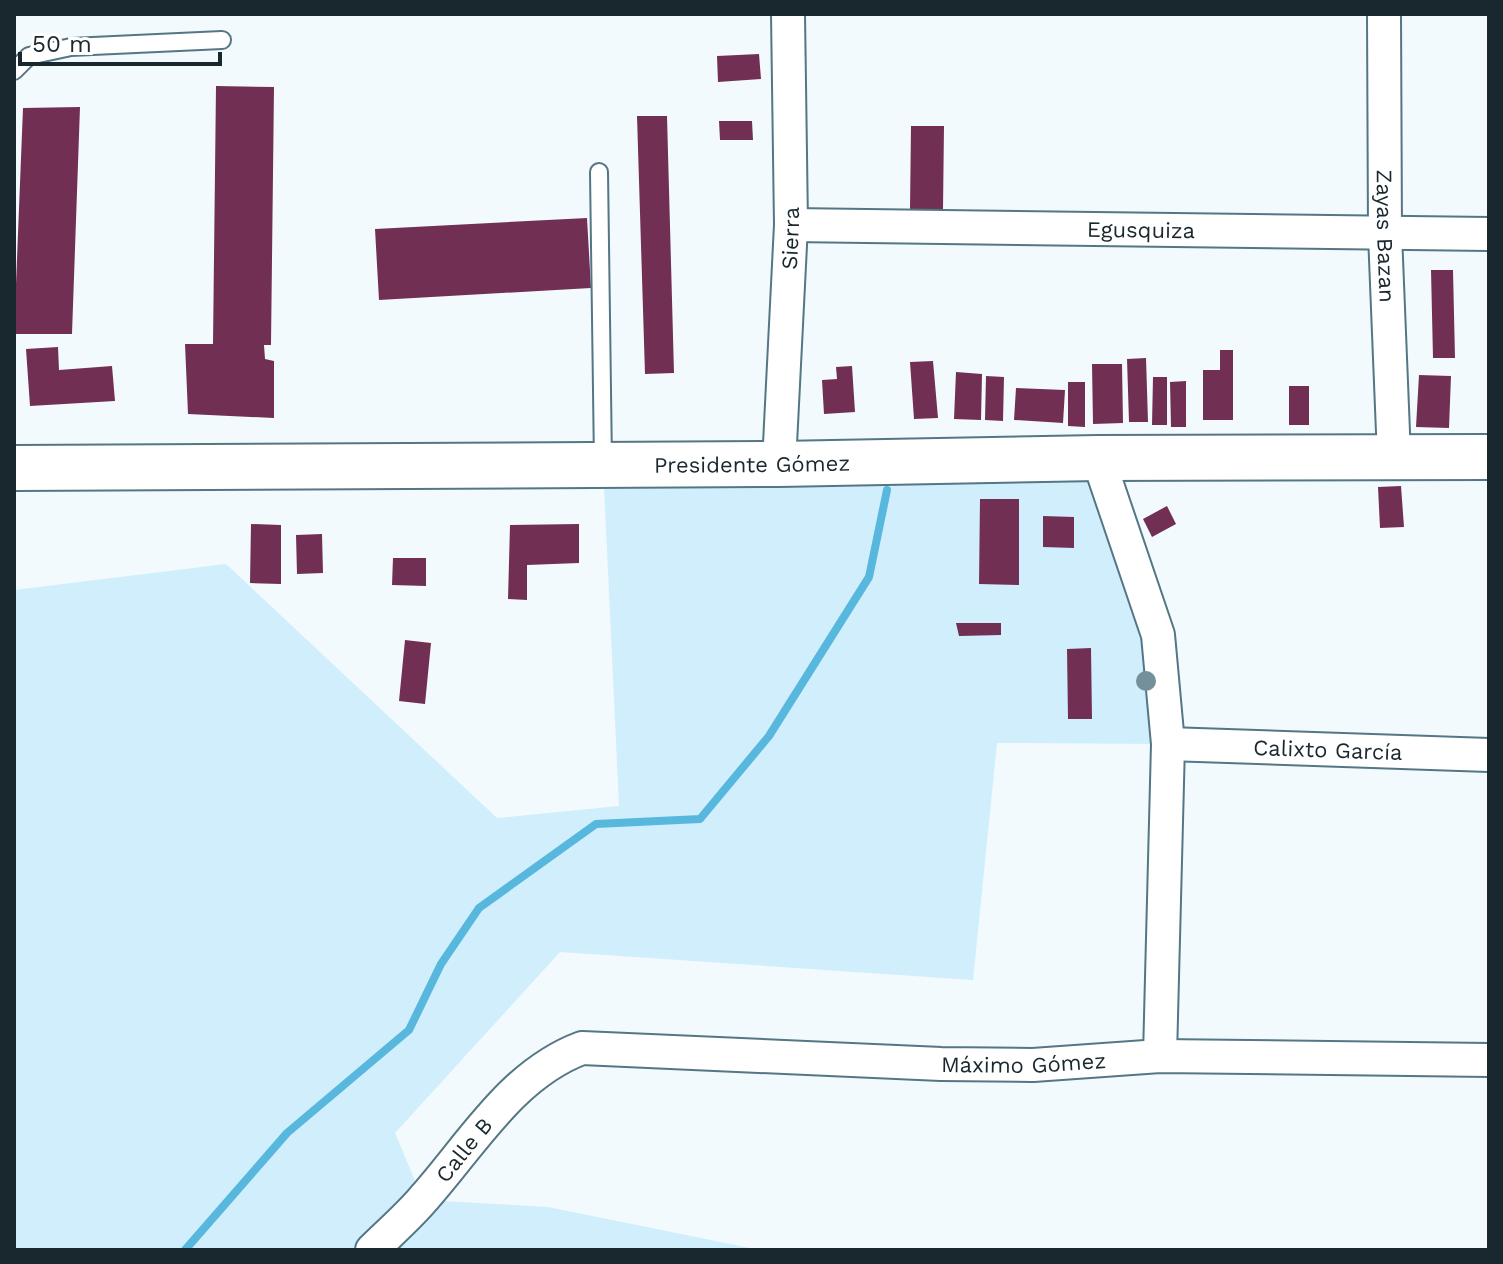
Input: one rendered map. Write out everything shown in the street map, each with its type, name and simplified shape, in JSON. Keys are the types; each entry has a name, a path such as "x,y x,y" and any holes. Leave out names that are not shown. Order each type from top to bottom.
{"main road":[{"name":"Presidente Gómez","path":"14,468 1489,457"}],"street":[{"name":"Sierra","path":"779,464 791,225 788,14"},
{"name":"Zayas Bazan","path":"1384,14 1385,234 1394,457"},
{"name":"Egusquiza","path":"791,225 1489,234"},
{"path":"1098,458 1158,635 1168,744 1160,1056"},
{"name":"Calixto García","path":"1168,744 1489,755"},
{"name":"Máximo Gómez","path":"560,1056 582,1048 616,1048 941,1064 1033,1065 1160,1056 1489,1060"},
{"name":"Calle B","path":"372,1250 423,1200 488,1121 535,1072 560,1056"}],"lane":[{"path":"14,71 29,56 71,47 222,40"},
{"path":"599,172 603,464"}],"shaded area":[{"path":"1109,457 1168,744 997,743 973,980 560,952 395,1133 423,1200 548,1207 760,1250 14,1250 14,590 226,564 497,818 619,806 603,464"}],"building":[{"path":"759,54 761,79 718,82 717,56"},
{"path":"216,86 274,87 271,345 264,345 265,359 274,361 274,418 188,414 185,344 213,344"},
{"path":"80,107 72,334 14,334 23,108"},
{"path":"637,116 667,116 674,373 645,374"},
{"path":"719,121 752,121 753,140 720,140"},
{"path":"911,126 944,126 943,209 910,209"},
{"path":"587,218 591,288 379,300 375,229"},
{"path":"1431,270 1453,270 1455,358 1433,358"},
{"path":"58,347 59,370 112,366 115,401 30,406 26,349"},
{"path":"1220,350 1233,350 1233,420 1203,420 1203,370 1220,370"},
{"path":"1146,358 1148,422 1129,422 1127,359"},
{"path":"933,361 938,418 914,419 910,362"},
{"path":"1092,364 1122,364 1123,423 1093,424"},
{"path":"852,366 855,412 824,414 822,380 837,379 836,367"},
{"path":"956,372 982,374 981,420 954,419"},
{"path":"1419,375 1451,376 1449,428 1416,427"},
{"path":"986,376 1004,377 1003,421 985,420"},
{"path":"1153,377 1167,377 1167,425 1152,425"},
{"path":"1186,381 1186,427 1171,427 1170,382"},
{"path":"1068,382 1085,382 1085,427 1068,426"},
{"path":"1289,386 1309,386 1309,425 1289,425"},
{"path":"1016,388 1065,390 1063,423 1014,420"},
{"path":"1401,486 1404,527 1380,528 1378,487"},
{"path":"980,499 1019,499 1019,585 979,584"},
{"path":"1167,506 1176,524 1152,537 1143,519"},
{"path":"1043,516 1074,517 1074,548 1043,547"},
{"path":"251,524 281,525 281,584 250,583"},
{"path":"579,524 579,563 527,565 527,600 508,599 510,525"},
{"path":"322,534 323,573 297,574 296,535"},
{"path":"393,558 426,558 426,586 392,585"},
{"path":"956,623 1001,623 1001,635 959,636"},
{"path":"405,640 431,643 425,704 399,701"},
{"path":"1091,648 1092,719 1068,719 1067,649"}],"waterway":[{"path":"185,1250 287,1133 409,1030 441,964 479,908 596,824 700,819 769,736 869,577 887,490"}]}
